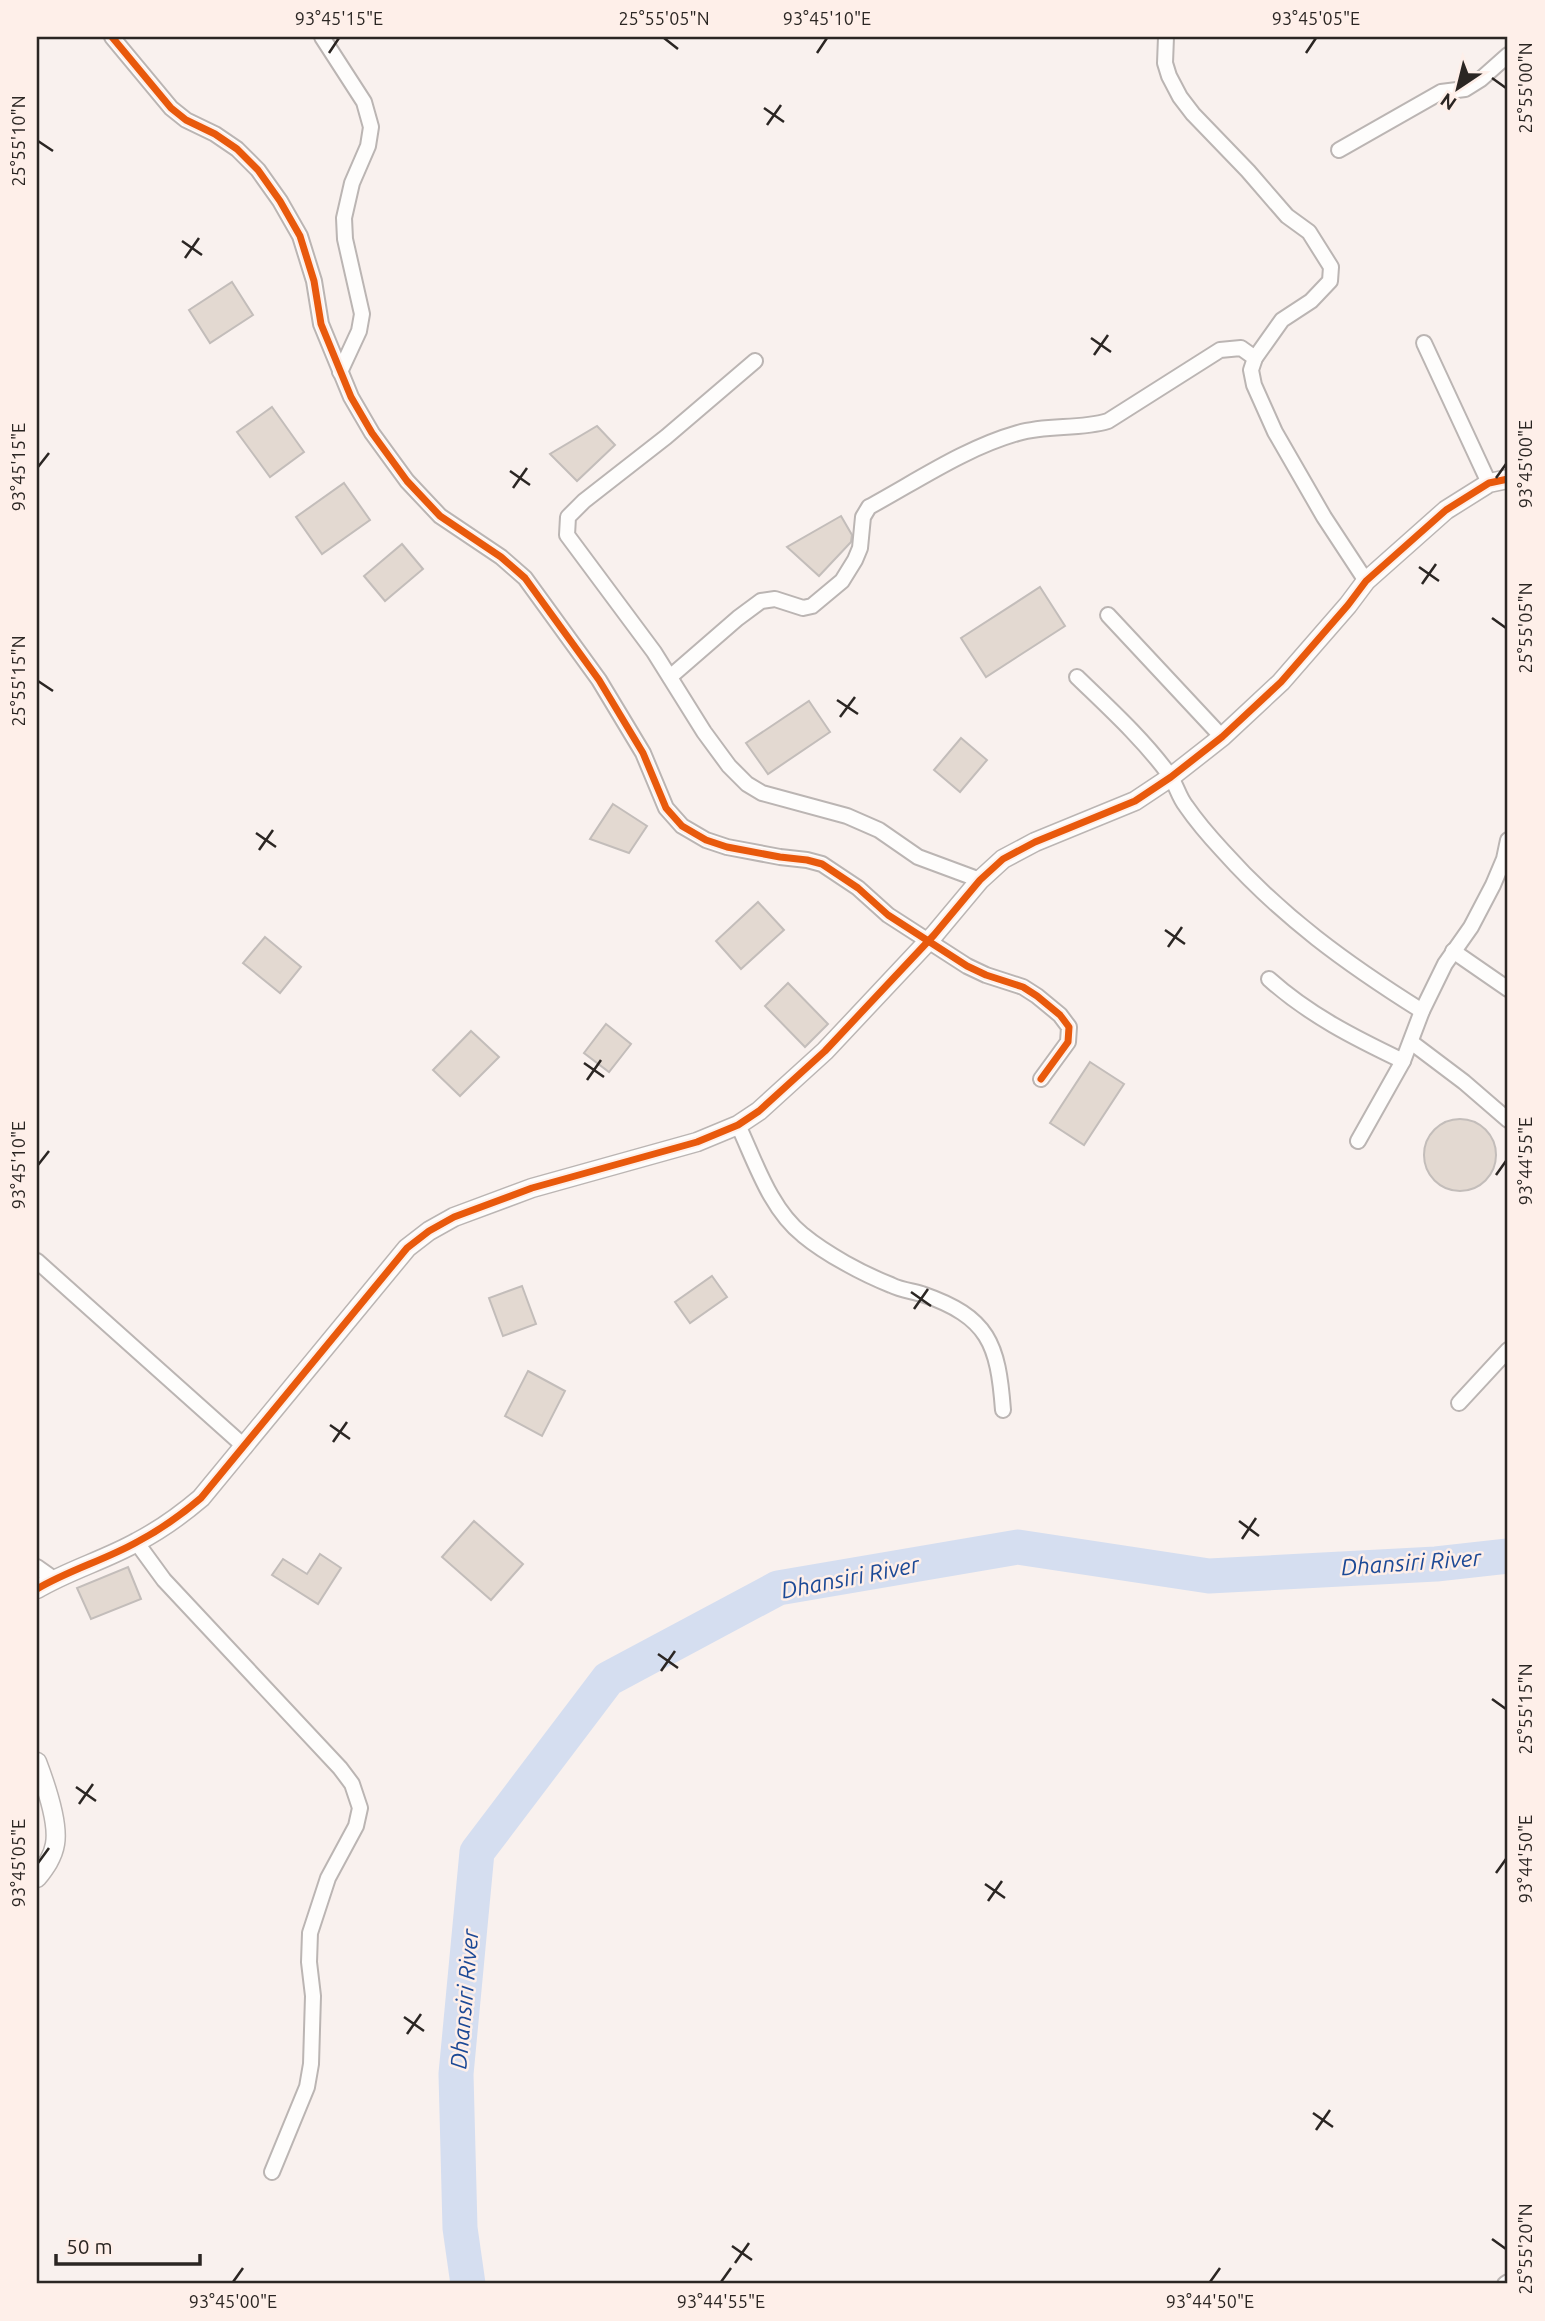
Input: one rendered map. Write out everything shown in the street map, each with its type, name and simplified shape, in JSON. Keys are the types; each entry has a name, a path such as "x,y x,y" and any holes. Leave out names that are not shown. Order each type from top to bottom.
{"street":[{"path":"112,37 171,108 186,120 215,134 237,149 258,170 300,236 314,281 321,324 351,397 372,433 407,481 440,516 501,557 526,578 599,680 643,753 666,808 682,826 706,840 727,846 822,864 858,888 888,915 931,938 967,966 1023,987 1060,1015 1069,1027 1068,1042 1041,1079"},
{"path":"323,37 364,102 370,127 368,146 352,183 344,218 345,239 362,314 359,331 340,372"},
{"path":"1166,37 1165,63 1180,97 1287,216 1309,232 1331,267 1330,281 1282,320 1255,358 1251,370 1254,385 1275,432 1324,517 1366,581"},
{"path":"1339,150 1441,92 1465,89 1508,55"},
{"path":"1424,343 1489,483"},
{"path":"670,677 761,601 775,599 803,608 812,606 842,581 855,560 860,548 863,517 869,508 988,442 1042,428 1091,426 1108,421 1220,350 1241,348 1255,358"},
{"path":"755,361 666,437 584,501 568,517 567,535 654,652 704,732 729,766 747,784 762,793 847,816 879,830 918,857 974,887"},
{"path":"37,1589 137,1542 181,1515 201,1499 407,1248 429,1231 454,1217 532,1188 697,1142 738,1125 759,1111 825,1051 931,938 974,887 1003,859 1035,842 1135,801 1171,777 1222,737 1281,682 1366,581 1446,510 1489,483 1508,480"},
{"path":"1108,615 1222,737"},
{"path":"1077,677 1148,748 1171,777 1184,804 1224,852 1296,923 1338,957 1422,1011"},
{"path":"1358,1142 1403,1061 1422,1011 1453,951 1471,927 1493,885 1504,859 1508,840"},
{"path":"1453,951 1508,989"},
{"path":"1269,979 1291,999 1324,1020 1354,1038 1403,1061"},
{"path":"1411,1042 1508,1120"},
{"path":"738,1125 786,1219 803,1235 892,1286 945,1304 967,1316 982,1329 994,1350 1000,1369 1003,1410"},
{"path":"37,1261 245,1447"},
{"path":"1459,1403 1508,1350"},
{"path":"137,1542 164,1580 340,1768 352,1784 360,1808 356,1826 340,1853 319,1901 310,1933 309,1962 313,1996 311,2064 307,2087 272,2172"},
{"path":"37,1567 54,1579"},
{"path":"37,1762 48,1791 56,1843 49,1863 37,1878"}],"building":[{"path":"232,282 253,315 210,343 189,310"},
{"path":"272,407 304,452 270,477 237,432"},
{"path":"597,426 615,445 577,481 550,454"},
{"path":"344,483 370,520 322,554 296,517"},
{"path":"841,516 852,535 851,542 819,576 787,547"},
{"path":"402,544 423,569 385,601 364,576"},
{"path":"1040,587 1065,626 986,677 961,638"},
{"path":"809,701 830,732 768,774 746,743"},
{"path":"961,738 987,760 960,792 934,770"},
{"path":"613,804 647,826 629,853 590,839"},
{"path":"758,902 784,930 741,969 716,941"},
{"path":"265,937 301,967 280,993 243,963"},
{"path":"788,983 828,1024 805,1047 765,1006"},
{"path":"606,1024 631,1044 609,1072 584,1053"},
{"path":"471,1031 499,1057 460,1096 433,1070"},
{"path":"1090,1062 1124,1084 1084,1145 1050,1123"},
{"path":"1460,1119 1480,1125 1490,1135 1496,1155 1490,1175 1480,1185 1460,1191 1440,1185 1430,1175 1424,1155 1430,1135 1440,1125"},
{"path":"712,1276 727,1297 690,1323 675,1302"},
{"path":"522,1286 536,1324 503,1336 489,1298"},
{"path":"528,1371 565,1391 542,1436 505,1416"},
{"path":"474,1521 523,1564 491,1600 442,1557"},
{"path":"320,1554 341,1568 318,1604 272,1575 283,1559 307,1574"},
{"path":"128,1567 141,1599 91,1619 77,1588"}],"waterway":[{"name":"Dhansiri River","path":"468,2284 460,2228 456,2074 477,1852 608,1679 778,1588 1018,1547 1209,1576 1436,1564 1508,1556"}],"cycle path":[{"path":"112,37 171,108 186,120 215,134 237,149 258,170 300,236 314,281 321,324 351,397 372,433 407,481 440,516 501,557 525,578 599,680 643,753 666,808 682,826 706,840 727,847 822,864 858,888 888,915 967,966 1023,987 1037,996 1060,1015 1069,1027 1068,1042 1041,1079"},
{"path":"37,1589 146,1537 201,1498 407,1248 429,1231 454,1217 532,1188 697,1142 738,1125 759,1111 825,1051 934,935 980,880 1003,859 1035,842 1135,801 1171,777 1222,737 1281,682 1366,581 1446,510 1489,483 1508,479"}]}
